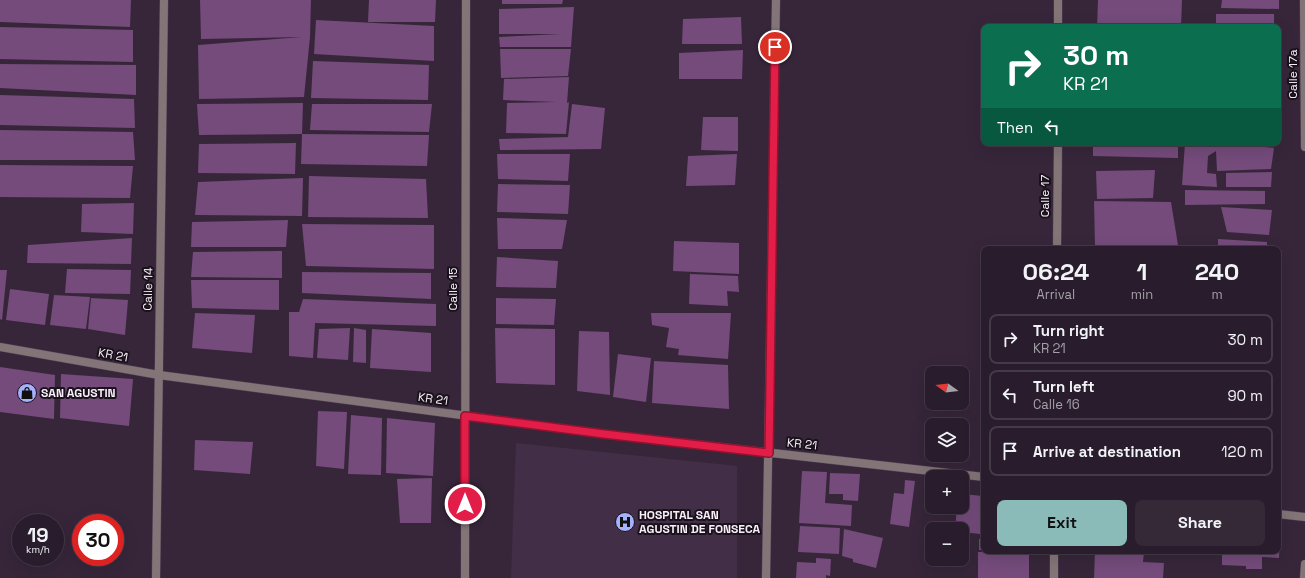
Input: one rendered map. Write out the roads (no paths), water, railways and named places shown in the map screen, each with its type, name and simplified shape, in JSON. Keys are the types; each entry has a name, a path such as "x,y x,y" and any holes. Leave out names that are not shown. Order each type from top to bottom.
{"street":[{"name":"Calle 14","path":"156,578 164,0"},
{"name":"Calle 15","path":"465,578 466,0"},
{"path":"766,578 776,0"},
{"path":"1058,0 1058,24"},
{"name":"Calle 17a","path":"1304,0 1305,147"},
{"name":"Calle 17","path":"1057,246 1058,146"},
{"name":"KR 21","path":"0,347 159,375 465,416 604,434 981,477"},
{"path":"1281,514 1305,518"},
{"path":"1054,554 1054,578"},
{"path":"1304,578 1305,564"}],"place":[{"name":"SAN AGUSTIN","path":"27,393"},
{"name":"HOSPITAL SAN AGUSTIN DE FONSECA","path":"625,522"}]}
